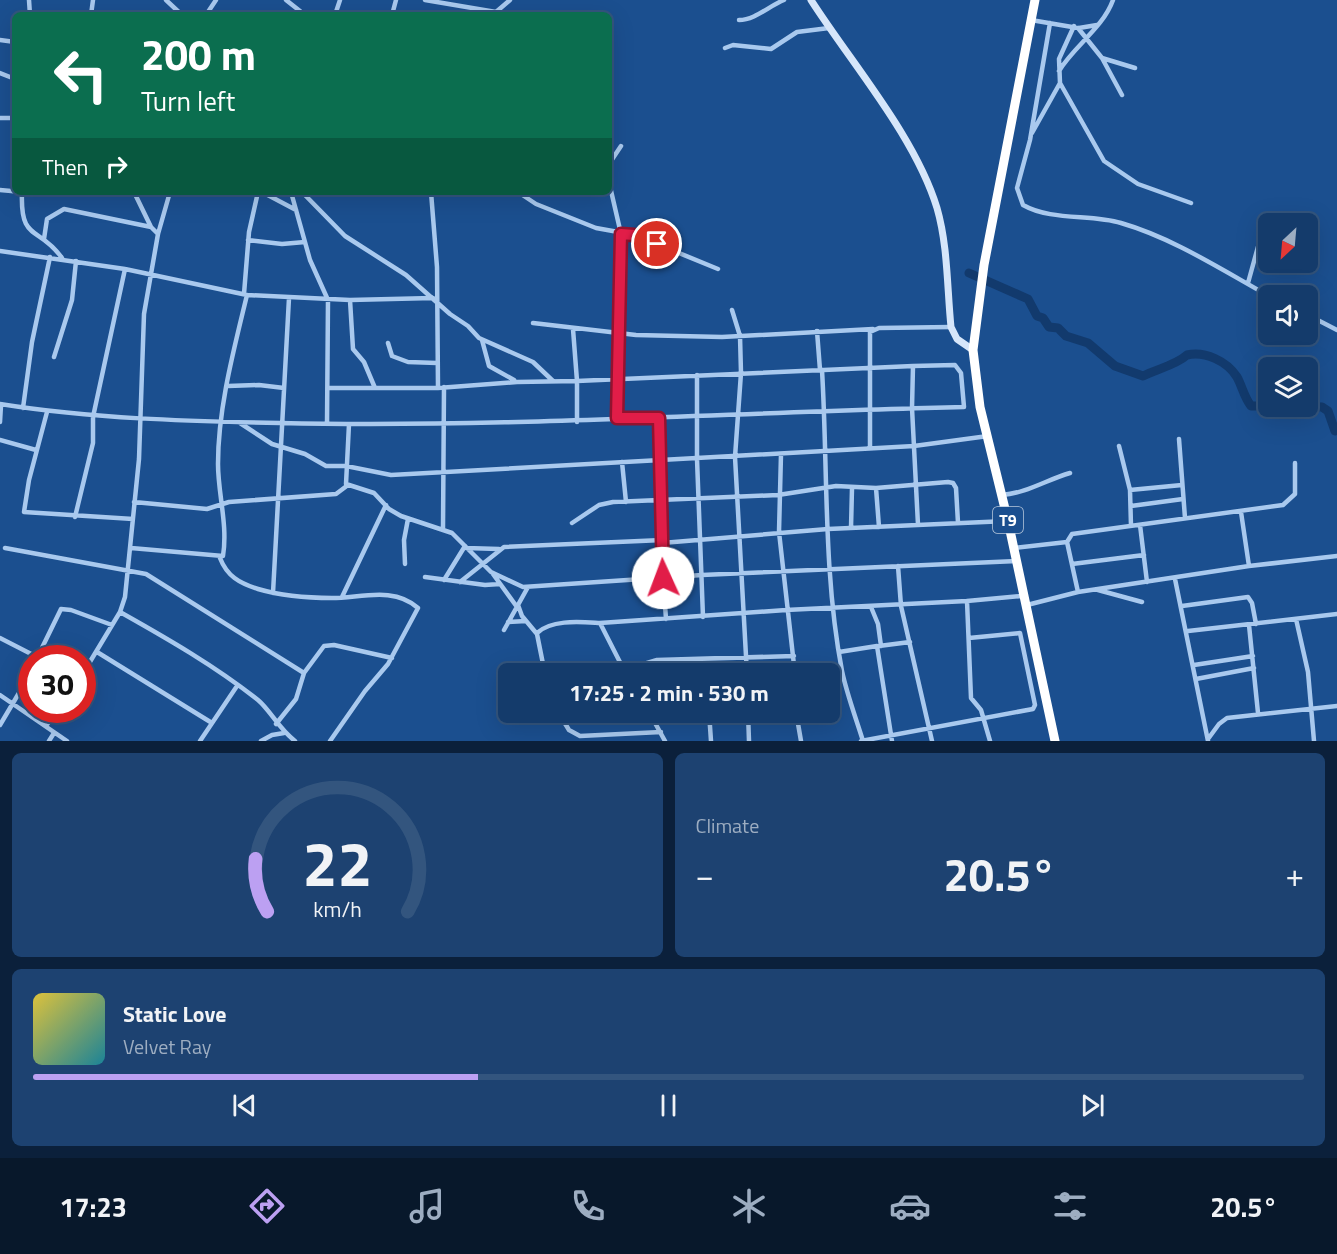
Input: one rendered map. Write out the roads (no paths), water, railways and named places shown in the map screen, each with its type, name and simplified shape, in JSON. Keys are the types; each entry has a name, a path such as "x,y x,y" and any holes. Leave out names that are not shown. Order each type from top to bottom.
{"highway":[{"name":"T9","path":"1035,0 984,265 973,350 980,407 1017,561 1023,601 1054,741"}],"main road":[{"path":"811,0 912,152 929,187 942,235 951,327 957,339 973,350"}],"street":[{"path":"166,0 179,12"},
{"path":"286,0 301,12"},
{"path":"425,0 496,12 510,0"},
{"path":"461,6 466,0"},
{"path":"739,20 753,18 764,9 784,0"},
{"path":"1059,72 1087,35 1106,15 1113,0"},
{"path":"1031,20 1076,27 1097,25"},
{"path":"1050,23 1031,134 1017,188 1023,205 1038,210 1107,219 1133,227 1258,289"},
{"path":"1076,27 1087,35 1122,95"},
{"path":"1076,27 1059,59 1060,84 1094,146 1109,166 1138,184 1191,203"},
{"path":"725,48 733,45 771,49 797,32 829,28"},
{"path":"1102,58 1135,68"},
{"path":"1031,134 1038,126 1060,84"},
{"path":"612,160 621,146"},
{"path":"22,195 25,225 32,234 44,239 62,258"},
{"path":"135,195 151,227 158,234"},
{"path":"169,195 158,234 144,314 141,421 128,569 120,612 97,652 212,723"},
{"path":"220,558 224,554 218,463 222,422 246,295 248,240 259,195"},
{"path":"266,195 296,210"},
{"path":"292,195 310,260 328,300 327,424"},
{"path":"306,195 345,236 406,275 482,340 533,362 553,381"},
{"path":"431,195 438,303 437,363 444,424 443,528"},
{"path":"523,195 543,207 596,228 634,235 718,269"},
{"path":"612,195 621,234 617,334 617,418"},
{"path":"44,239 47,219 64,209 151,227"},
{"path":"248,240 282,244 305,242"},
{"path":"1248,283 1258,247"},
{"path":"0,251 62,258 125,269 246,295 328,300 433,298"},
{"path":"23,408 32,342 50,257"},
{"path":"54,357 72,300 76,261"},
{"path":"75,517 93,443 93,417 125,269"},
{"path":"273,593 289,298"},
{"path":"350,300 353,349 364,362 375,388"},
{"path":"732,310 740,336 741,373 736,415 735,457 739,496 746,663"},
{"path":"1318,320 1337,330"},
{"path":"533,323 617,334 740,336 951,327"},
{"path":"573,329 577,422"},
{"path":"870,448 870,332 873,329"},
{"path":"817,331 825,411 828,529 834,609 842,674 863,741 892,739 929,728 1030,711 1035,705 1020,633 969,638"},
{"path":"482,340 489,366 517,382"},
{"path":"388,342 392,356 397,359 419,364 437,363"},
{"path":"0,422 1,405 46,412 141,421 327,424 577,422 617,418 964,407 961,373 955,365 441,387 329,388"},
{"path":"913,366 912,408 918,525"},
{"path":"697,375 699,417 697,459 703,617"},
{"path":"228,386 259,385 284,388"},
{"path":"46,412 23,511 29,514 133,519"},
{"path":"659,418 666,619"},
{"path":"240,423 280,448 305,454 326,466 346,466 392,476 914,446 988,436"},
{"path":"349,424 345,481 348,485 374,493 392,511 408,519 443,528 459,537 491,572 537,633 543,663"},
{"path":"1179,439 1185,518"},
{"path":"0,440 36,450"},
{"path":"1119,446 1130,490 1131,526"},
{"path":"781,454 778,495 779,532 786,610 794,663"},
{"path":"622,462 626,502"},
{"path":"1078,592 1067,542 1072,534 1275,507 1290,501 1297,487 1295,463"},
{"path":"1002,495 1022,493 1046,480 1070,473"},
{"path":"572,523 598,505 661,499 778,495 827,488 876,488 948,482 956,485 958,523"},
{"path":"134,502 197,509 222,504 336,494 348,485"},
{"path":"1130,490 1182,485"},
{"path":"851,528 852,488"},
{"path":"876,488 879,527"},
{"path":"1131,506 1183,499"},
{"path":"342,597 386,505"},
{"path":"1241,512 1249,566"},
{"path":"405,564 404,540 408,519"},
{"path":"466,547 499,549 516,545 701,540 779,532 1008,521"},
{"path":"1140,525 1147,582"},
{"path":"1014,548 1067,542"},
{"path":"444,580 466,547"},
{"path":"5,548 128,569 155,578 177,595 304,674"},
{"path":"131,548 157,549 220,558"},
{"path":"460,582 499,549"},
{"path":"1072,564 1143,555"},
{"path":"508,622 519,619 542,628 580,622 600,624 744,615 786,610 967,601 1023,601 1249,566 1337,556"},
{"path":"220,558 226,572 237,581 273,593 286,596 397,596 418,608 392,658 330,741"},
{"path":"491,572 528,587 702,575 1017,561"},
{"path":"898,566 901,606 932,741"},
{"path":"425,577 500,584"},
{"path":"1175,579 1188,631 1208,740"},
{"path":"504,630 528,587"},
{"path":"1095,590 1142,602"},
{"path":"1182,606 1248,597 1252,603 1256,624"},
{"path":"967,601 971,698 981,710 990,741"},
{"path":"871,607 878,624 878,646 892,739"},
{"path":"44,645 61,609 71,610 112,625"},
{"path":"120,612 175,643 262,703 276,724 295,741"},
{"path":"1188,631 1248,626 1337,614"},
{"path":"1296,619 1308,672 1314,741"},
{"path":"600,624 620,663"},
{"path":"1248,626 1258,713"},
{"path":"537,633 542,628"},
{"path":"0,638 18,647"},
{"path":"839,652 910,642"},
{"path":"276,724 296,699 304,674 321,648 328,645 392,658"},
{"path":"645,663 666,660 794,656"},
{"path":"1194,665 1253,656"},
{"path":"1196,679 1254,668"},
{"path":"200,741 237,686"},
{"path":"0,725 18,693"},
{"path":"0,695 67,741"},
{"path":"1208,740 1219,724 1227,718 1337,706"},
{"path":"566,723 574,734 661,732"},
{"path":"656,723 665,741"},
{"path":"710,723 711,741"},
{"path":"748,723 749,741"},
{"path":"798,723 801,741"},
{"path":"49,741 54,733"},
{"path":"261,741 265,737 284,733"},
{"path":"622,741 624,734"}],"waterway":[{"path":"969,273 1028,299 1037,316 1043,318 1049,327 1058,328 1066,336 1088,343 1115,366 1143,376 1187,355 1201,354 1215,358 1233,371 1251,406 1258,406"},
{"path":"1318,407 1328,411 1335,431"}]}
